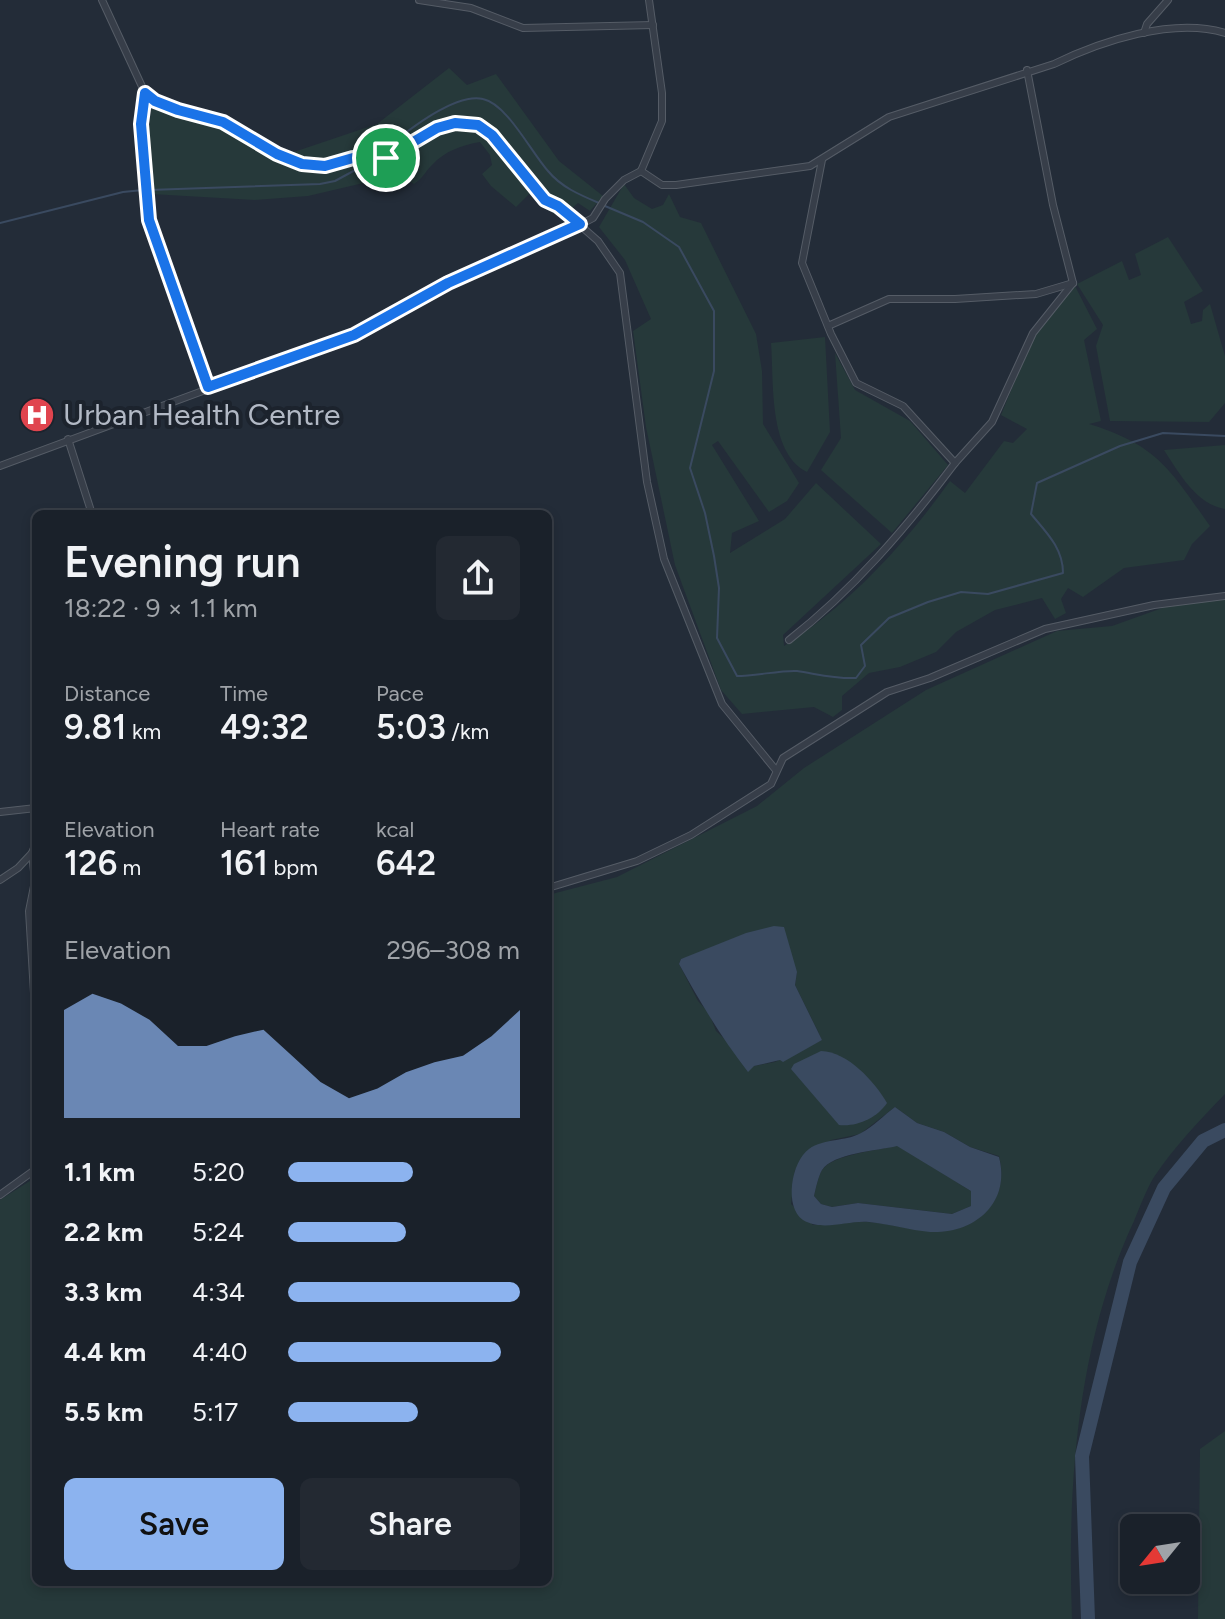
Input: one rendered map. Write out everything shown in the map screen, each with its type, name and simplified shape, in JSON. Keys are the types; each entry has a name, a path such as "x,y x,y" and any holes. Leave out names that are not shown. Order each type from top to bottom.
{"street":[{"path":"102,0 145,93 155,101 223,122 277,154 302,164 325,166 353,158 386,158 437,128 455,123 478,125 492,135 545,200 558,206 598,241 620,273 642,453 664,559 722,704 775,769"},
{"path":"419,0 471,8 523,28 653,25"},
{"path":"0,466 354,335 448,283 580,224 599,211 605,199 624,180 641,171 662,121 662,93 649,0"},
{"path":"1144,33 1147,24 1168,0"},
{"path":"641,171 662,185 676,185 810,166 889,117 1027,70 1144,33 1182,30 1225,33"},
{"path":"1027,70 1053,205 1073,283"},
{"path":"145,93 141,124 153,235 208,387"},
{"path":"822,160 802,263 828,326 856,383 903,406 955,463"},
{"path":"828,326 889,299 1036,294 1073,283"},
{"path":"789,640 831,607 906,528 955,463 992,422 1033,333 1073,283"},
{"path":"68,439 91,510"},
{"path":"552,887 637,861 691,835 771,784 775,769 783,758 887,692 930,678 1045,629 1154,605 1225,596"},
{"path":"0,812 32,808"},
{"path":"0,880 18,868 32,853"},
{"path":"32,896 29,911 32,960"},
{"path":"0,1195 32,1172"}],"shaded area":[{"path":"449,68 467,85 496,74 559,161 603,196 590,211 578,203 570,210 568,222 539,205 529,194 516,207 482,174 492,165 490,155 480,142 448,152 417,182 409,181 398,190 390,183 382,187 372,181 308,196 255,200 151,194 147,181 152,164 148,135 152,103 235,134 276,158 377,124"},
{"path":"624,184 634,198 652,209 663,205 669,194 680,217 701,223 756,334 762,371 763,424 799,483 787,501 769,512 718,441 712,445 759,521 732,533 730,553 785,519 816,483 881,544 783,635 784,646 854,592 895,550 950,481 965,493 1004,441 1013,443 1027,429 1001,415 1034,334 1075,286 1097,329 1084,340 1101,421 1089,424 1132,441 1161,462 1210,526 1192,544 1184,560 1124,568 1083,597 1068,588 1061,599 1066,613 1055,619 1042,598 995,610 956,632 936,652 900,667 869,673 842,696 842,710 833,717 814,707 742,714 721,690 675,565 646,427 633,331 651,319 625,260 599,227"},
{"path":"1168,237 1203,291 1184,302 1191,324 1202,321 1203,310 1210,304 1225,356 1225,403 1209,422 1110,421 1096,346 1103,325 1077,284 1122,261 1129,280 1141,275 1135,254"},
{"path":"825,337 830,432 807,472 794,463 779,433 773,396 771,343"},
{"path":"835,353 855,390 910,421 948,465 892,533 821,470 841,438"},
{"path":"1225,445 1225,509 1197,494 1164,450"},
{"path":"1225,599 1225,1094 1179,1144 1151,1182 1115,1268 1100,1316 1088,1365 1074,1467 1072,1619 0,1619 0,1200 32,1180 32,1586 552,1586 552,894 617,877 757,806 804,768 926,690 1057,631 1112,626 1165,607","holes":["690,957 797,972 795,985 822,1040 775,1062 754,1066 716,1031 709,1013 698,1001 679,964 681,959","895,1107 917,1123 944,1132 970,1147 999,1156 999,1188 994,1201 974,1221 945,1231 868,1222 813,1225 791,1204 795,1170 831,1140 860,1134"]},
{"path":"897,1145 971,1191 971,1206 952,1214 858,1203 832,1207 821,1204 814,1196 822,1170 836,1160"},
{"path":"1225,1431 1225,1619 1198,1619 1200,1449"}],"water":[{"path":"774,926 784,927 797,972 795,985 822,1040 783,1062 754,1066 748,1072 711,1019 679,964 681,959 746,933"},
{"path":"821,1051 841,1056 859,1069 887,1103 883,1108 859,1123 839,1125 791,1069 794,1064"},
{"path":"895,1107 917,1123 999,1157 1000,1188 986,1212 961,1228 930,1232 869,1222 819,1225 803,1220 793,1205 792,1184 803,1155 828,1141 861,1133","holes":["897,1146 971,1191 971,1206 952,1214 858,1203 832,1207 821,1204 814,1196 822,1170 828,1164 845,1156"]}],"waterway":[{"path":"377,155 442,109 457,102 483,99 510,119 553,177 571,190 599,203"},
{"path":"149,190 320,184 335,181 370,162"},
{"path":"0,223 123,192 143,190"},
{"path":"605,206 643,222 679,247 714,311 714,371 690,468 705,513 714,556 719,588 717,638 737,676 797,671 856,678 865,666 861,645 889,618 961,592 988,594 1063,573 1057,548 1031,514 1037,483 1120,446 1163,433 1225,436"},
{"path":"1088,1619 1082,1456 1130,1262 1164,1188 1203,1141 1225,1130"}],"place":[{"name":"Urban Health Centre","path":"37,415"}],"route":[{"path":"145,93 155,101 178,110 223,122 277,154 302,164 325,166 353,158 386,158 437,128 455,123 478,125 492,135 545,200 558,206 580,224 549,241 448,283 354,335 208,387 149,220 141,124 145,93"}]}
